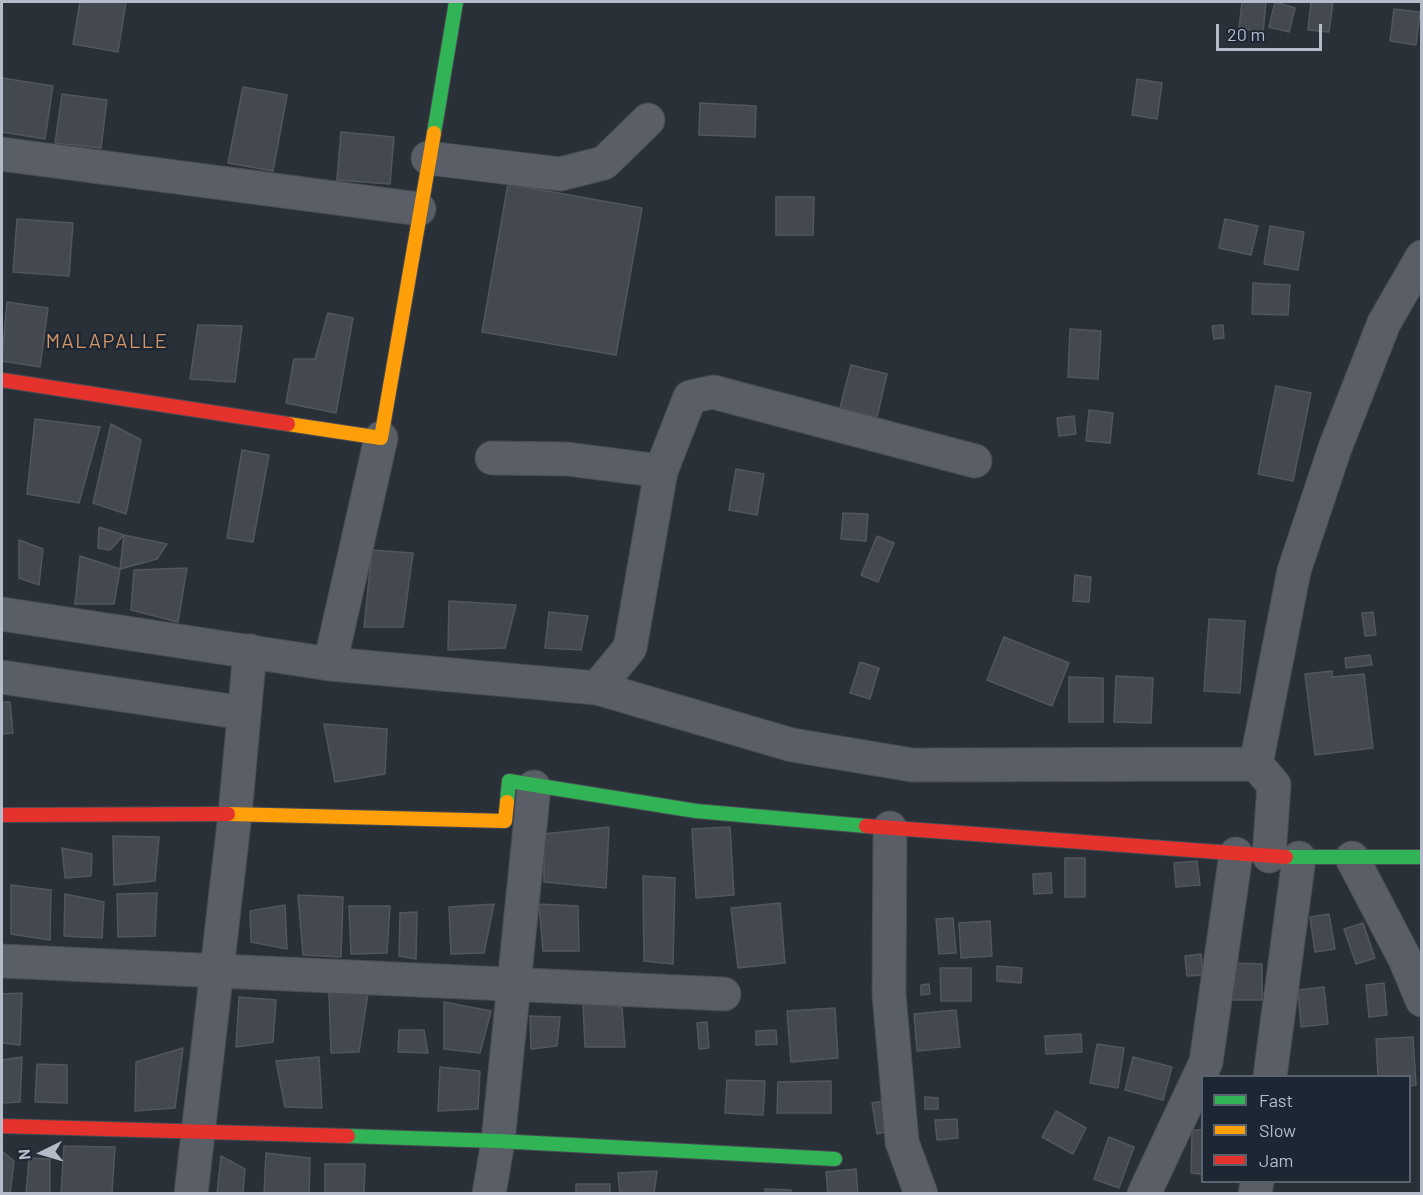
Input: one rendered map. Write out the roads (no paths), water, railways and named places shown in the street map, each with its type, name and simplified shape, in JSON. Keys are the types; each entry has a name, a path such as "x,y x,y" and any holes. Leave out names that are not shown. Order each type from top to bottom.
{"street":[{"path":"330,664 381,438 456,2"},
{"path":"428,158 560,174 604,163 648,120"},
{"path":"2,154 419,209"},
{"path":"1256,764 1294,571 1335,448 1384,323 1422,257"},
{"path":"2,380 381,438"},
{"path":"597,688 630,648 661,471 690,397 712,392 975,461"},
{"path":"492,458 567,459 661,471"},
{"path":"2,614 330,664 597,688 792,745 912,765 1256,764 1274,785 1284,857 1270,1075"},
{"path":"191,1194 236,814 250,651"},
{"path":"2,677 244,713"},
{"path":"2,815 236,814 505,821 509,781 534,787 696,811 890,828 1284,857 1422,857"},
{"path":"489,1194 498,1141 534,787"},
{"path":"890,828 889,993 902,1142 921,1194"},
{"path":"1144,1194 1206,1062 1236,854"},
{"path":"1352,858 1405,958 1422,1000"},
{"path":"2,961 513,987 724,994"},
{"path":"2,1126 498,1141 835,1159"}],"district":[{"name":"MALAPALLE","path":"107,341"}]}
